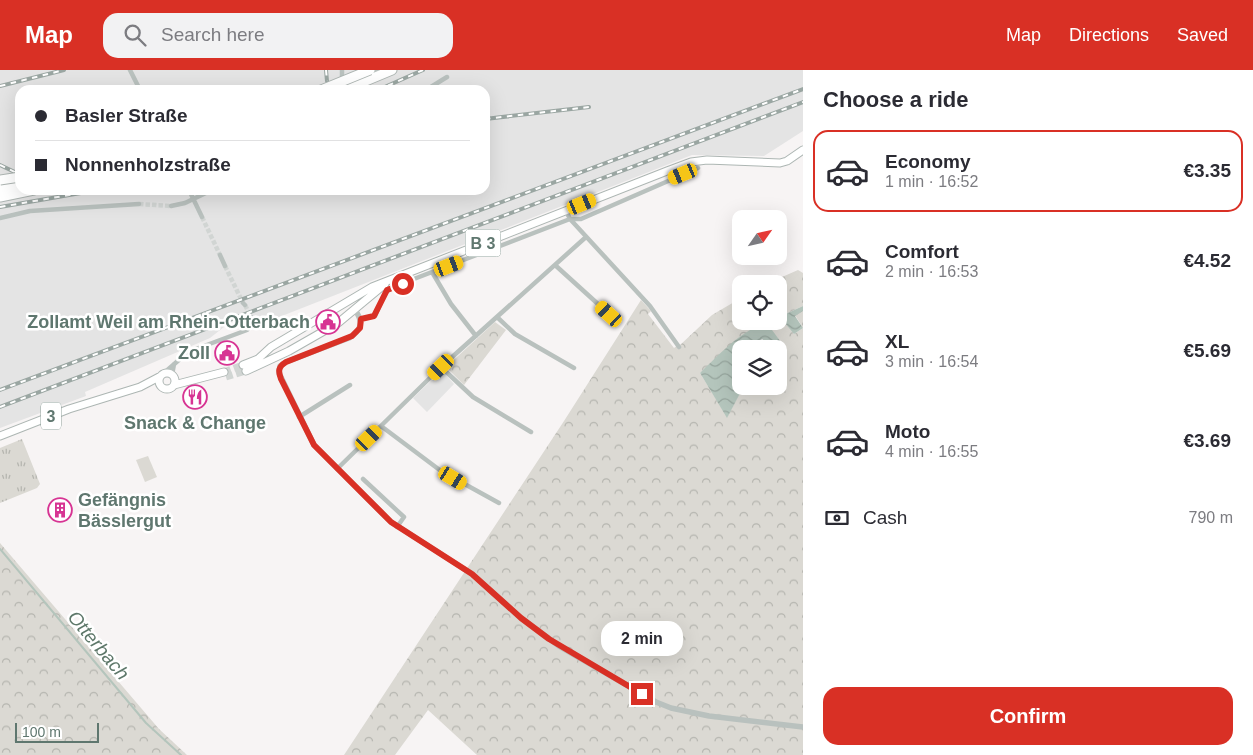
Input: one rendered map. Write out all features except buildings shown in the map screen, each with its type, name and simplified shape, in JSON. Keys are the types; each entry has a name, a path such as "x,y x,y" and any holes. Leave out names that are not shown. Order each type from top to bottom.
{"highway":[{"path":"333,85 370,70"},
{"path":"352,85 392,70"},
{"path":"0,180 15,178"},
{"path":"0,185 15,182"},
{"path":"0,191 15,188"},
{"path":"0,197 15,194"}],"main road":[{"name":"B 3","path":"260,361 270,348 372,287 691,162 716,159 780,163 787,161 803,150"},
{"name":"B 3","path":"338,323 389,281"},
{"path":"348,301 355,310"},
{"path":"245,368 272,358 324,331"},
{"path":"160,386 162,375 173,379"},
{"name":"3","path":"0,436 69,409 140,387 162,375"},
{"name":"3","path":"140,387 160,386 168,389 173,379 191,380 225,375"}],"street":[{"path":"130,70 138,85"},
{"path":"342,70 344,85"},
{"path":"350,85 380,70"},
{"path":"434,85 447,77"},
{"path":"361,319 374,316 387,290 570,219 580,219 698,168"},
{"path":"191,195 202,218"},
{"path":"171,206 182,204 201,195"},
{"path":"0,218 30,211 138,204"},
{"path":"566,211 570,219 650,306 679,347"},
{"path":"337,469 441,367 586,237"},
{"path":"220,255 225,266"},
{"path":"555,265 609,314"},
{"path":"432,272 451,304 476,336"},
{"path":"355,310 361,319 358,330 349,338 303,355 280,366 279,371 281,379 314,445 397,527 472,574 521,618 559,646 656,702 671,708 709,716 803,727"},
{"path":"497,317 515,334 574,368"},
{"path":"162,375 174,362 193,350 247,330 252,324 250,318"},
{"path":"173,379 174,362"},
{"path":"441,367 473,397 531,432"},
{"path":"299,417 350,385"},
{"path":"381,426 440,471 499,503"},
{"path":"363,479 404,517 397,527"}],"shaded area":[{"path":"0,70 803,70 803,131 764,156 692,155 264,323 260,323 256,315 242,320 241,318 229,323 210,338 85,392 86,396 0,428"},
{"path":"439,373 444,373 454,384 427,412 413,398"}],"green space":[{"path":"798,270 803,273 803,306 787,313 787,275"},
{"path":"641,300 651,311 648,314 674,348 679,346 712,315 732,303 732,330 755,330 739,340 732,340 732,345 700,373 727,417 739,395 787,395 787,340 779,340 771,330 787,330 787,325 794,334 803,328 803,755 477,755 428,710 395,755 344,755 564,421"},
{"path":"803,311 803,328 795,315"},
{"path":"495,322 506,330 464,385 446,367"},
{"path":"22,439 40,484 37,488 0,503 0,448"},
{"path":"148,456 157,477 145,482 136,460"},
{"path":"0,543 159,729 187,755 0,755"}],"water":[{"path":"803,306 803,311 795,316 803,328 794,334 787,326 787,313"},
{"path":"750,330 772,330 780,340 736,340"},
{"path":"732,343 732,395 739,395 727,418 700,373"}],"waterway":[{"name":"Otterbach","path":"0,549 146,723 181,755"}],"tunnel":[{"path":"139,204 171,206"},
{"path":"202,217 220,255"},
{"path":"225,266 243,303"},
{"path":"245,305 251,317"},
{"path":"324,331 338,323"},
{"path":"224,372 243,365"},
{"path":"226,377 246,371"}],"railway":[{"path":"0,86 64,70"},
{"path":"326,70 327,81"},
{"path":"389,85 423,70"},
{"path":"0,390 803,89"},
{"path":"0,407 803,102"},
{"path":"490,118 589,107"},
{"path":"0,165 15,172"},
{"path":"0,180 15,181"},
{"path":"0,207 69,195"}],"place":[{"name":"Zollamt Weil am Rhein-Otterbach","path":"328,322"},
{"name":"Zoll","path":"227,353"},
{"name":"Snack & Change","path":"195,397"},
{"name":"Gefängnis Bässlergut","path":"60,510"}],"route":[{"path":"403,284 387,290 374,316 361,319 360,328 352,336 324,346 280,366 279,375 307,434 327,459 397,527 472,574 521,618 559,646 642,694"}]}
